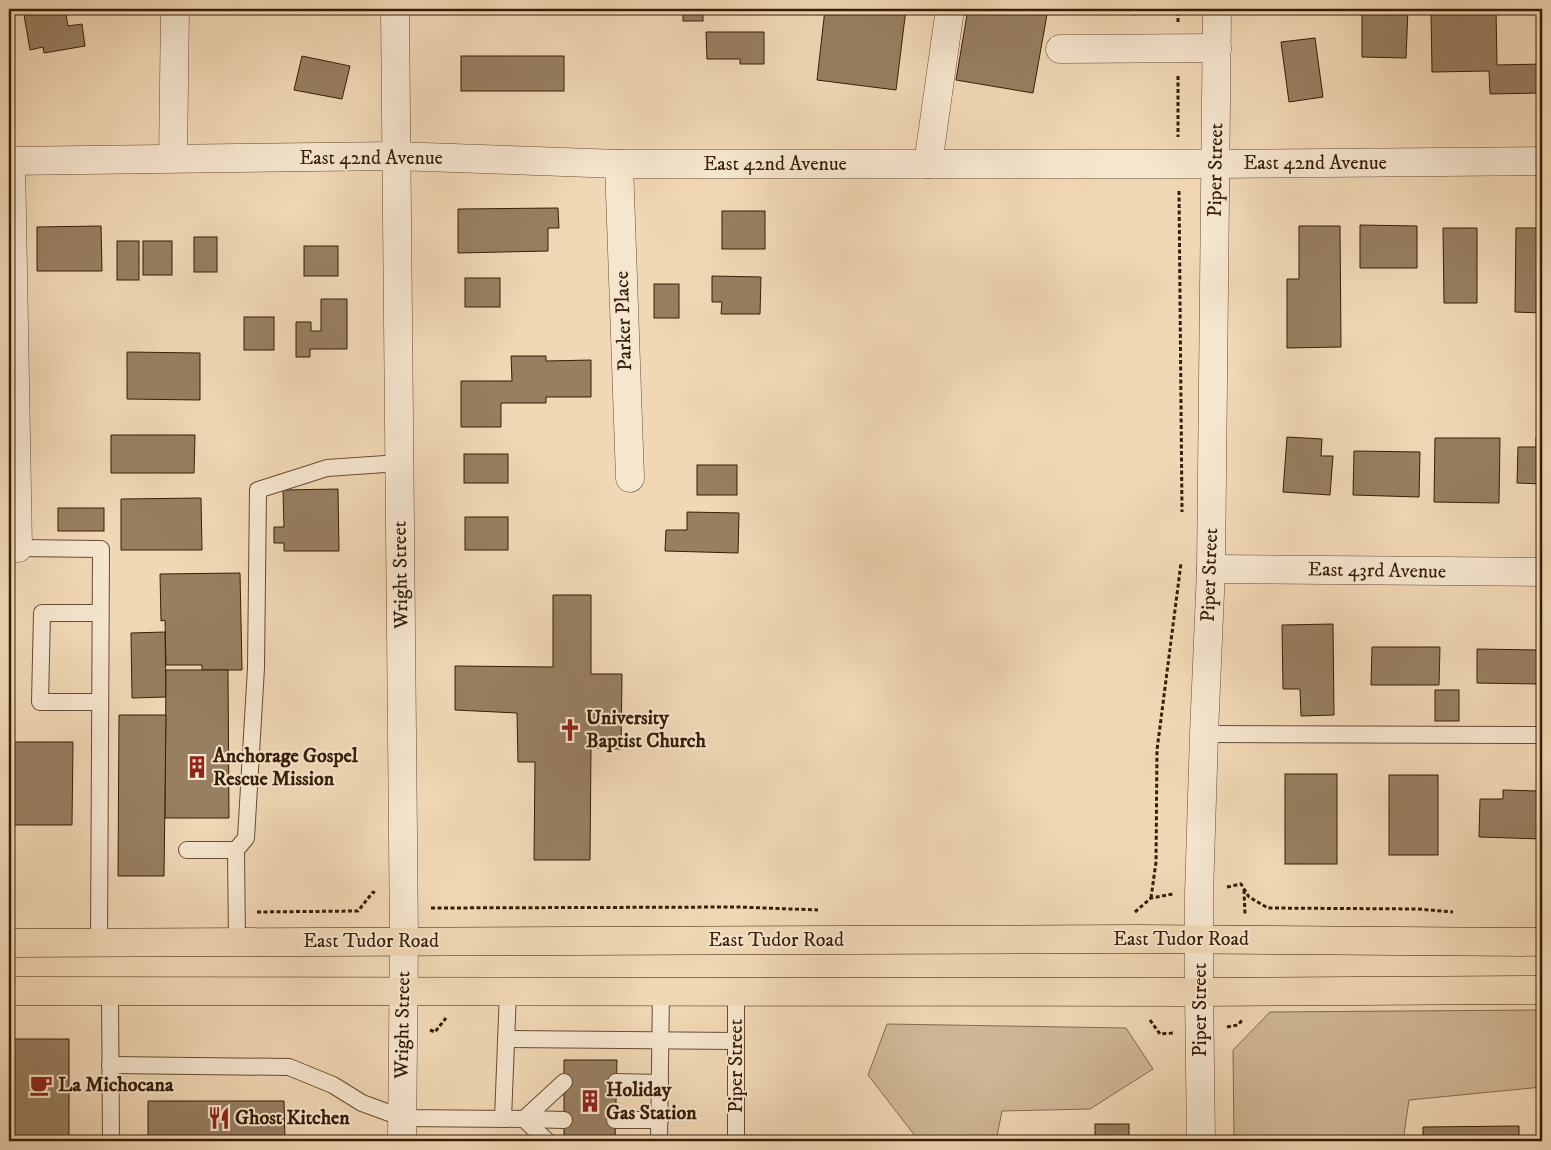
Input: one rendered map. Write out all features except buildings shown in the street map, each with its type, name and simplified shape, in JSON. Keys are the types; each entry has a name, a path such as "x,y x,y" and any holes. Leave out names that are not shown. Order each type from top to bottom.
{"main road":[{"name":"East Tudor Road","path":"9,944 1199,939 1542,942"},
{"path":"9,991 1199,992 1542,990"}],"street":[{"path":"173,158 175,9"},
{"name":"Wright Street","path":"395,9 404,941 402,1130"},
{"path":"928,164 950,9"},
{"name":"Piper Street","path":"1201,1141 1199,939 1204,734 1211,569 1217,9"},
{"path":"1060,50 1178,50 1217,48"},
{"name":"East 42nd Avenue","path":"10,162 396,156 619,164 1216,164 1542,161"},
{"path":"10,162 18,548"},
{"name":"Parker Place","path":"619,164 630,478"},
{"name":"East 43rd Avenue","path":"1211,569 1542,572"}],"lane":[{"path":"237,942 236,850 246,838 256,668 258,490 327,468 400,463"},
{"path":"18,548 101,549 99,943"},
{"path":"100,613 42,613 40,702 100,702"},
{"path":"1204,734 1542,735"},
{"path":"187,850 236,850"},
{"path":"110,991 111,1141"},
{"path":"503,1119 508,991"},
{"path":"659,1141 661,992"},
{"name":"Piper Street","path":"736,992 736,1141"},
{"path":"506,1039 736,1041"},
{"path":"110,1065 290,1067 332,1085 402,1130 503,1119 564,1120"},
{"path":"524,1119 564,1082"},
{"path":"616,1082 660,1083"},
{"path":"524,1119 547,1141"},
{"path":"615,1120 660,1120"}],"path":[{"path":"1178,9 1182,520"},
{"path":"1151,898 1156,862 1157,750 1182,556"},
{"path":"1241,884 1250,897 1268,908 1418,909 1457,912"}],"shaded area":[{"path":"1542,1010 1542,1087 1409,1100 1403,1141 1234,1141 1233,1050 1270,1012"},
{"path":"887,1024 1126,1028 1153,1069 1090,1109 1002,1111 996,1141 919,1141 868,1075"}],"place":[{"name":"University Baptist Church","path":"570,730"},
{"name":"Anchorage Gospel Rescue Mission","path":"197,767"},
{"name":"La Michocana","path":"41,1085"},
{"name":"Holiday Gas Station","path":"590,1101"},
{"name":"Ghost Kitchen","path":"219,1118"}]}
